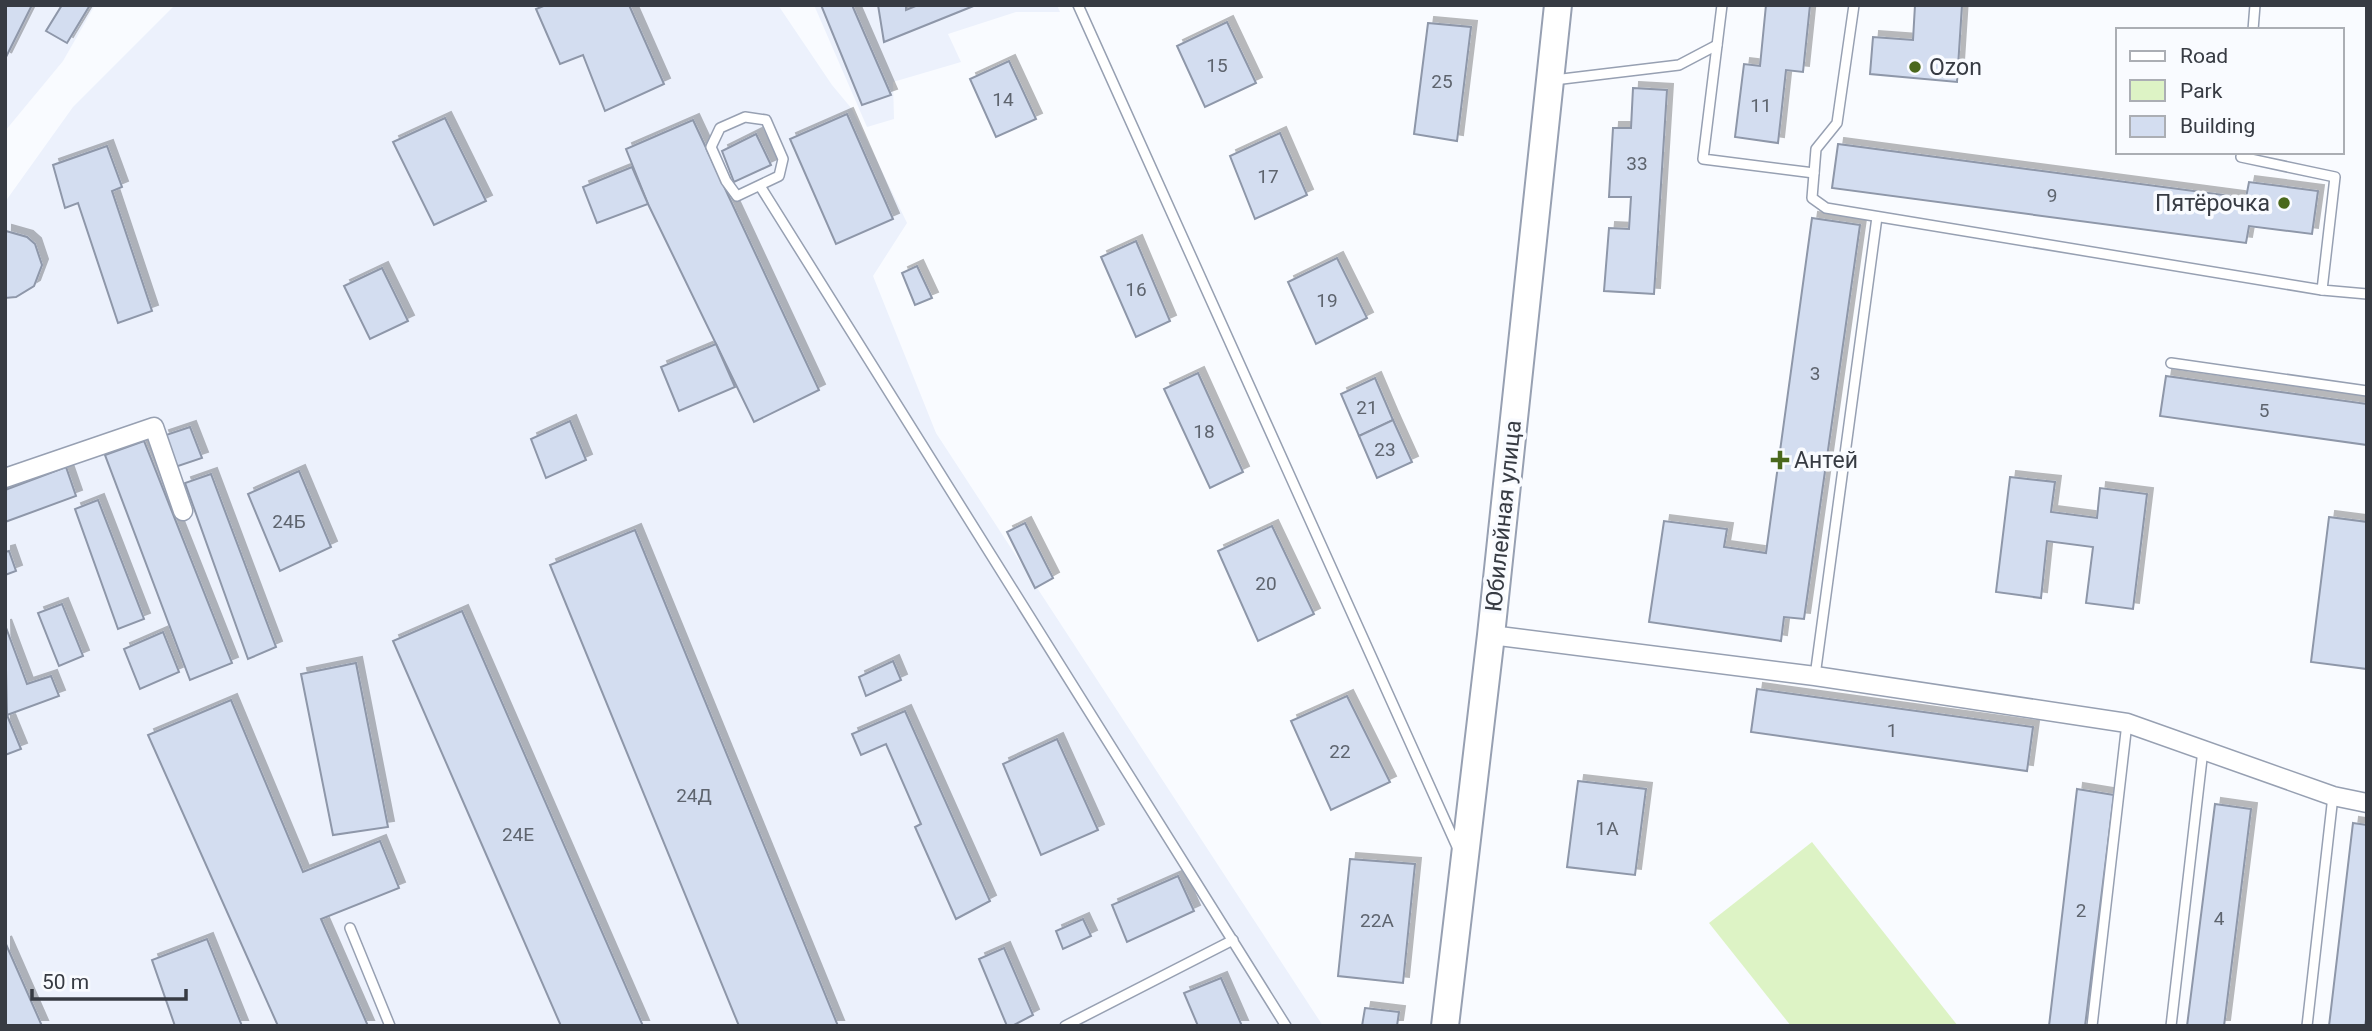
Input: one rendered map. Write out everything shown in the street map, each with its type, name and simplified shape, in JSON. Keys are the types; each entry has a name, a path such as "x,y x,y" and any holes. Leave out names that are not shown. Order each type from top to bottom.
{"street":[{"name":"Юбилейная улица","path":"1445,1026 1491,635 1556,18 1549,5"},
{"path":"5,478 154,427 183,511"},
{"path":"1491,635 1815,676 2127,723 2333,796 2367,803"}],"lane":[{"path":"1077,5 1464,862"},
{"path":"1722,5 1703,159 1814,173"},
{"path":"1854,5 1837,123 1816,149 1812,198 1826,208 2322,289 2367,294"},
{"path":"2253,28 2255,5"},
{"path":"1549,80 1679,65 1717,45"},
{"path":"745,117 766,120 783,159 779,176 760,186 737,195 726,181 711,147 719,128 745,117"},
{"path":"2242,154 2241,157 2335,177 2322,289"},
{"path":"760,186 1286,1026"},
{"path":"1815,676 1877,217"},
{"path":"2171,363 2367,391"},
{"path":"2092,1026 2127,723"},
{"path":"2171,1026 2203,750"},
{"path":"2307,1026 2333,796"},
{"path":"349,928 390,1026"},
{"path":"1065,1026 1233,940"}],"shaded area":[{"path":"5,5 95,5 63,61 5,131"},
{"path":"175,5 778,5 832,85 852,109 907,223 873,276 936,433 1323,1026 5,1026 5,202 73,107"},
{"path":"814,5 1057,5 1060,12 1016,12 948,34 961,62 893,82 894,119 867,127"}],"green space":[{"path":"1812,842 1958,1026 1791,1026 1709,923"}],"building":[{"path":"5,5 32,5 5,59"},
{"path":"62,5 90,5 67,43 46,31"},
{"path":"546,5 629,5 664,84 605,111 583,55 560,64 536,9"},
{"path":"821,5 852,5 891,95 862,105"},
{"path":"878,5 906,5 906,10 918,5 976,5 884,42"},
{"path":"1766,5 1810,5 1803,72 1786,70 1778,143 1735,137 1744,64 1760,66"},
{"path":"1915,5 1962,5 1957,82 1870,74 1873,37 1913,40"},
{"path":"1227,22 1256,83 1205,107 1177,46"},
{"path":"1428,23 1471,27 1457,141 1414,134"},
{"path":"1009,61 1036,119 996,137 970,79"},
{"path":"1633,88 1667,90 1654,294 1604,291 1609,228 1629,229 1631,197 1609,197 1613,128 1631,128"},
{"path":"847,114 893,219 836,244 790,139"},
{"path":"445,118 486,201 434,225 393,142"},
{"path":"693,120 819,390 754,422 648,204 626,149"},
{"path":"1280,133 1307,195 1255,219 1230,156"},
{"path":"756,134 771,165 734,182 722,151"},
{"path":"1838,144 2246,198 2249,182 2318,191 2312,234 2249,226 2246,243 1832,188"},
{"path":"107,146 122,187 112,191 152,311 118,323 78,203 65,208 53,165"},
{"path":"632,167 648,204 597,223 583,187"},
{"path":"1812,218 1860,225 1804,619 1784,617 1781,641 1649,622 1664,521 1727,529 1724,547 1766,553"},
{"path":"6,231 27,237 35,244 42,265 34,286 16,297 5,298"},
{"path":"1136,241 1170,321 1136,337 1101,257"},
{"path":"1337,258 1367,318 1316,344 1288,282"},
{"path":"917,266 932,298 915,305 902,273"},
{"path":"382,268 408,321 370,339 344,286"},
{"path":"716,344 735,387 679,411 661,367"},
{"path":"1198,373 1243,472 1210,488 1164,389"},
{"path":"2166,376 2367,404 2367,445 2160,416"},
{"path":"1375,378 1393,420 1359,436 1341,394"},
{"path":"1393,420 1412,462 1377,478 1359,436"},
{"path":"570,421 586,460 546,478 531,439"},
{"path":"190,427 202,458 175,467 163,436"},
{"path":"144,441 232,663 190,680 105,455"},
{"path":"66,467 76,496 5,522 5,490"},
{"path":"299,471 331,547 280,571 248,494"},
{"path":"211,474 276,647 248,659 185,483"},
{"path":"2010,477 2055,482 2051,512 2097,518 2100,488 2147,494 2133,609 2086,603 2093,547 2047,541 2041,598 1996,592"},
{"path":"98,500 144,619 118,629 75,509"},
{"path":"2329,517 2367,522 2367,669 2311,662"},
{"path":"1025,523 1053,578 1035,588 1007,532"},
{"path":"1272,526 1314,614 1258,641 1218,551"},
{"path":"635,530 838,1026 739,1026 550,565"},
{"path":"9,551 16,571 5,575 5,552"},
{"path":"62,604 83,656 59,666 38,613"},
{"path":"462,611 643,1026 561,1026 393,641"},
{"path":"5,625 27,684 51,676 59,696 7,715"},
{"path":"163,632 179,672 140,689 124,649"},
{"path":"893,661 901,680 866,696 859,677"},
{"path":"356,663 388,827 333,835 301,674"},
{"path":"1757,689 2033,727 2027,771 1751,732"},
{"path":"1347,696 1390,782 1331,810 1291,721"},
{"path":"231,700 303,872 380,841 399,888 321,919 368,1026 278,1026 148,735"},
{"path":"905,711 990,901 956,919 915,827 921,824 886,744 861,755 852,734"},
{"path":"7,715 21,749 5,755 5,716"},
{"path":"1057,739 1098,830 1041,855 1003,764"},
{"path":"1578,781 1646,789 1635,875 1567,867"},
{"path":"2077,789 2114,795 2085,1026 2049,1026"},
{"path":"2215,804 2251,809 2224,1026 2187,1026"},
{"path":"2353,823 2367,825 2367,1013 2365,1026 2329,1026"},
{"path":"1350,859 1415,864 1403,983 1338,976"},
{"path":"1178,876 1194,911 1127,942 1112,905"},
{"path":"1083,919 1091,936 1063,949 1056,931"},
{"path":"207,939 242,1026 175,1026 152,960"},
{"path":"5,942 42,1026 5,1026"},
{"path":"1004,948 1033,1015 1012,1026 1007,1026 979,959"},
{"path":"1221,978 1242,1026 1198,1026 1184,993"},
{"path":"1365,1008 1399,1012 1397,1026 1362,1026"}],"place":[{"name":"Ozon","path":"1915,67"},
{"name":"Пятёрочка","path":"2284,203"},
{"name":"Антей","path":"1780,460"}]}
